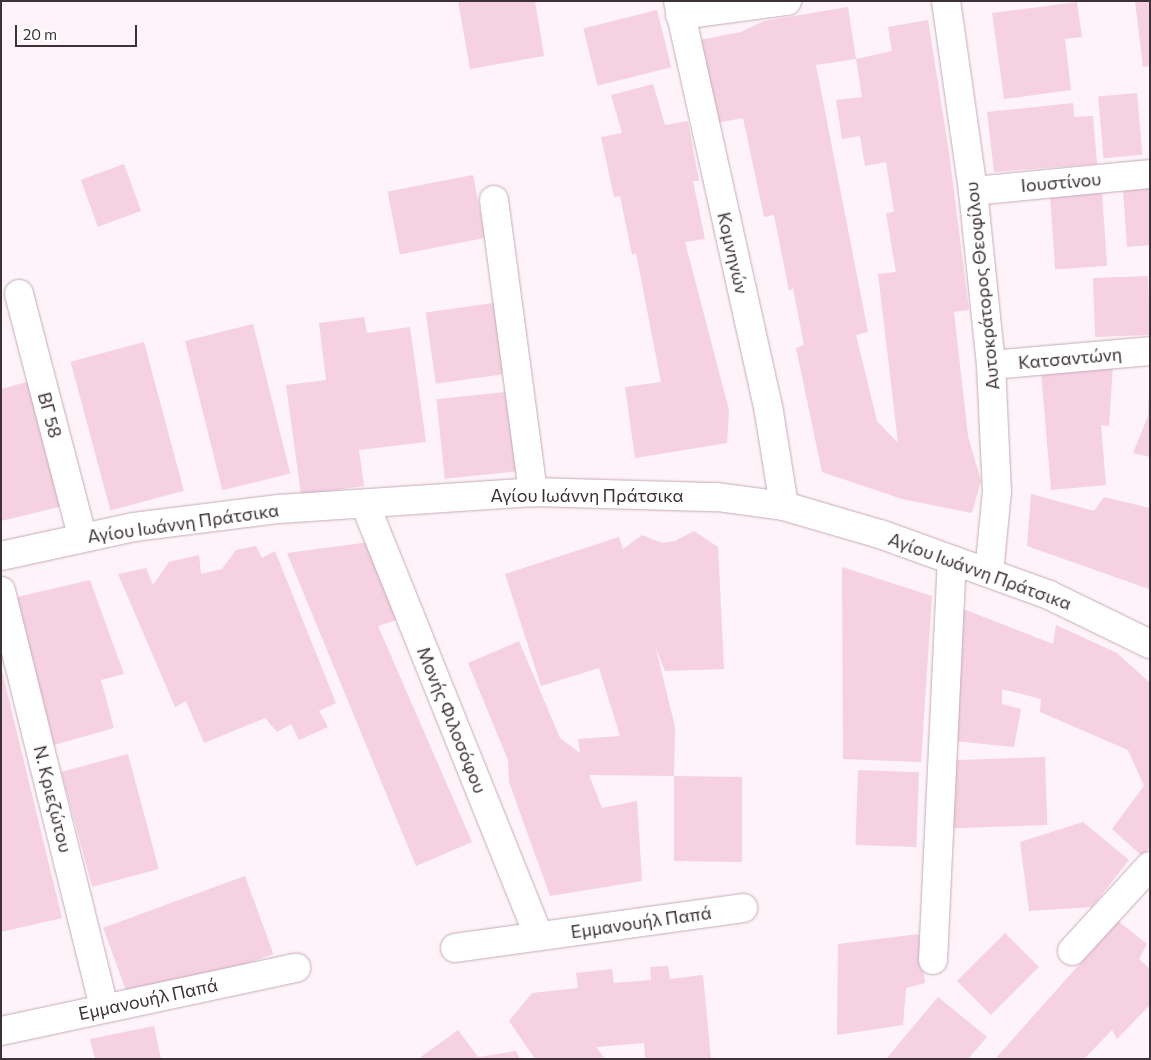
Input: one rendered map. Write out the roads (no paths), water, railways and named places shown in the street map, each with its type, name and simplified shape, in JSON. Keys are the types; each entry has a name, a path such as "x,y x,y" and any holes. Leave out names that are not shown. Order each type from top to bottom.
{"street":[{"path":"679,8 786,1"},
{"name":"Αυτοκράτορος Θεοφίλου","path":"946,1 973,191 991,365 997,491 989,572"},
{"name":"Κομνηνών","path":"679,8 769,412 784,506"},
{"name":"Ιουστίνου","path":"973,191 1150,174"},
{"path":"494,200 533,492"},
{"name":"ΒΓ 58","path":"19,294 82,536"},
{"name":"Κατσαντώνη","path":"991,365 1150,351"},
{"name":"Αγίου Ιωάννη Πράτσικα","path":"1,556 82,536 178,520 533,492 668,493 784,506 826,516 989,572 1090,612 1150,644"},
{"name":"Μονής Φιλοσόφου","path":"365,504 538,935"},
{"path":"933,960 952,560"},
{"name":"Ν. Κριεζώτου","path":"1,591 104,1008"},
{"path":"1072,951 1150,866"},
{"name":"Εμμανουήλ Παπά","path":"455,948 743,908"},
{"name":"Εμμανουήλ Παπά","path":"1,1031 296,968"}]}
